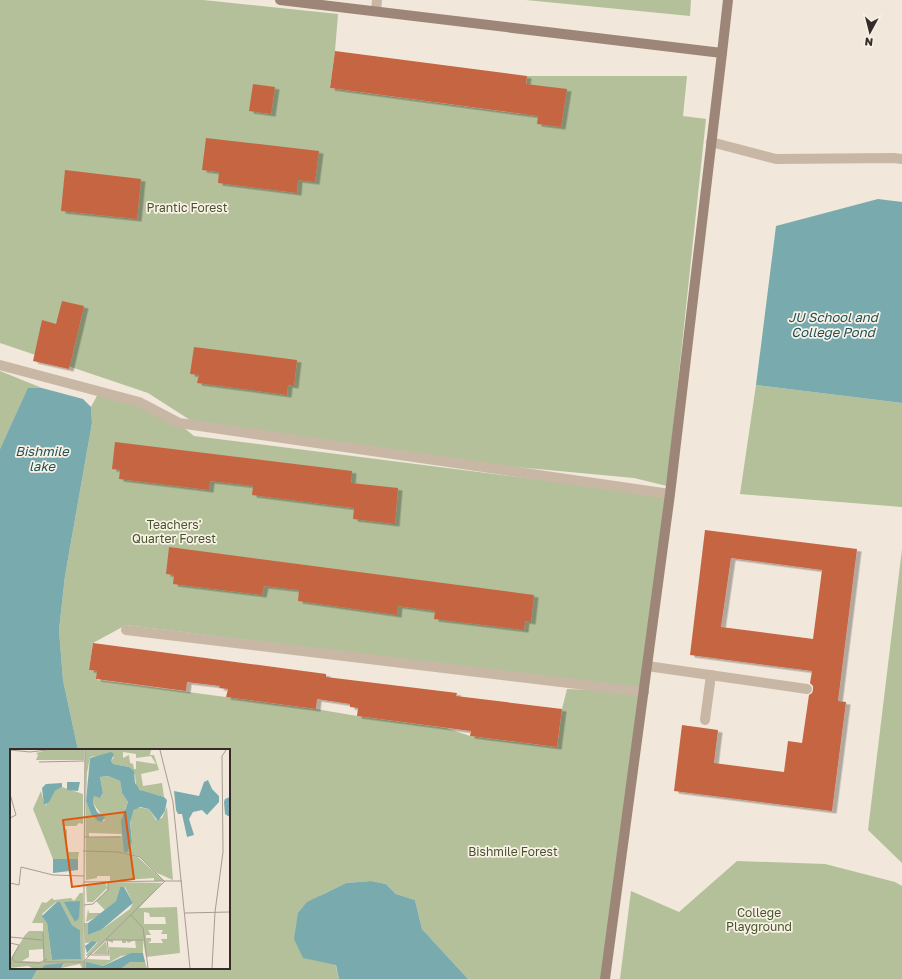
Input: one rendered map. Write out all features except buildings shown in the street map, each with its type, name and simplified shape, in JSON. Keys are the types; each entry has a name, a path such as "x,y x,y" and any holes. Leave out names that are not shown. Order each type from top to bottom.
{"street":[{"path":"280,0 722,52"},
{"path":"376,12 377,0"},
{"path":"605,979 670,494 728,0"},
{"path":"711,142 776,159 902,159"},
{"path":"0,366 139,402 179,423 670,494"},
{"path":"126,630 644,692"},
{"path":"647,666 807,689"},
{"path":"705,720 711,675"}],"green space":[{"name":"Prantic Forest","path":"0,0 203,0 338,14 330,88 522,114 527,76 687,76 683,116 706,119 667,486 634,478 374,454 201,427 148,393 0,343"},
{"path":"526,0 691,0 690,16"},
{"path":"0,371 42,388 28,389 0,449"},
{"path":"756,385 902,403 902,507 740,494"},
{"path":"99,392 139,403 178,423 194,436 668,496 640,688 126,625 93,643 89,670 97,671 97,680 316,709 446,728 470,736 557,747 562,709 567,689 644,692 605,979 468,979 422,929 415,900 396,894 386,884 371,881 346,883 319,896 339,979 32,979 37,969 230,969 230,749 78,749 63,680 59,630 65,576 92,423 91,407"},
{"path":"902,549 902,863 868,830"},
{"name":"College Playground","path":"737,861 825,864 895,882 902,886 902,979 620,979 631,891 679,912"}],"water":[{"name":"JU School and College Pond","path":"878,199 902,202 902,403 756,385 776,226"},
{"name":"Bishmile lake","path":"28,388 42,388 83,399 91,407 92,423 65,576 59,630 63,680 78,749 10,749 10,969 37,969 32,979 0,979 0,449"},
{"path":"371,881 386,884 396,894 415,900 422,929 468,979 339,979 336,965 303,958 294,939 298,913 307,902 346,883"}],"park label":[{"name":"Teachers' Quarter Forest","path":"174,532"},
{"name":"Bishmile Forest","path":"513,852"}]}
